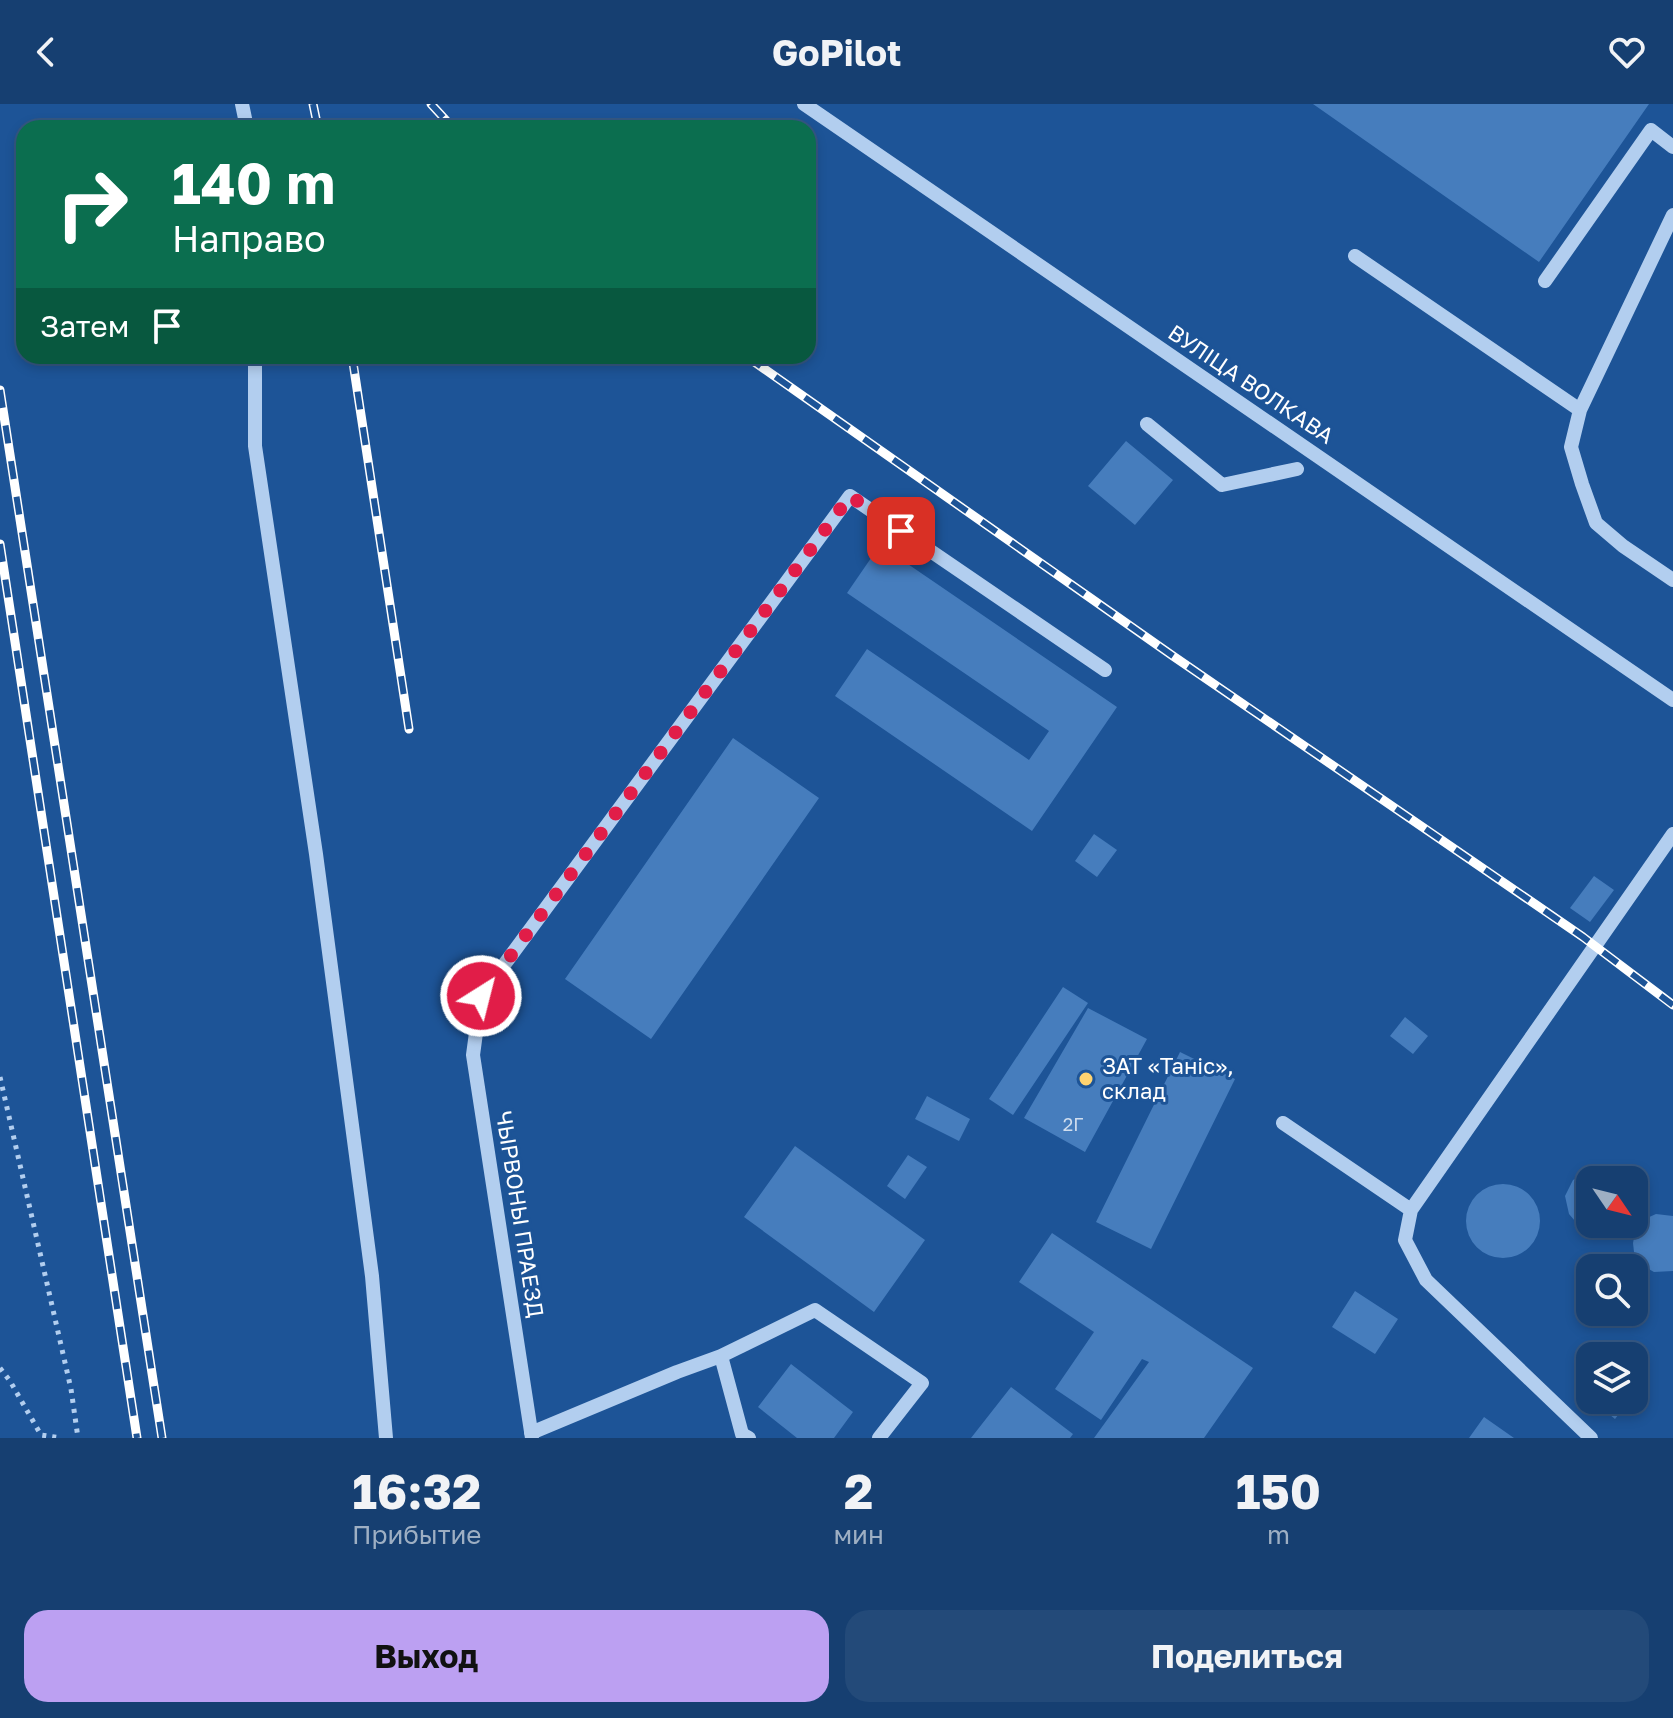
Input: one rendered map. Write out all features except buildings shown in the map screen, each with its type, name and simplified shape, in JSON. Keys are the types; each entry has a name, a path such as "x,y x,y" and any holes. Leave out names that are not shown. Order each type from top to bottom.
{"street":[{"name":"ВУЛІЦА ВОЛКАВА","path":"804,104 1673,700"},
{"path":"1545,281 1651,130 1673,147"},
{"path":"1673,215 1580,410 1571,447 1596,523 1623,546 1673,580"},
{"path":"1355,256 1580,410"},
{"path":"255,364 255,446 318,869 372,1276 386,1438"},
{"path":"1147,424 1222,485 1297,469"},
{"name":"ЧЫРВОНЫ ПРАЕЗД","path":"532,1436 473,1055 481,996 850,496 1105,670"},
{"path":"1585,1436 1426,1280 1405,1240 1411,1210 1673,834"},
{"path":"1283,1123 1411,1210"},
{"path":"532,1436 677,1372 721,1356 815,1310 922,1383 879,1438"},
{"path":"721,1356 742,1434 749,1438"}],"path":[{"path":"0,1077 71,1389 78,1438"},
{"path":"0,1368 41,1435 61,1438"}],"railway":[{"path":"313,104 316,120"},
{"path":"431,104 446,120"},
{"path":"353,364 409,729"},
{"path":"757,364 1173,656 1583,937 1673,1005"},
{"path":"0,390 162,1438"},
{"path":"0,544 137,1438"}],"place":[{"name":"ЗАТ «Таніс», склад","path":"1086,1079"}],"route":[{"path":"481,996 850,496 901,531"}]}
